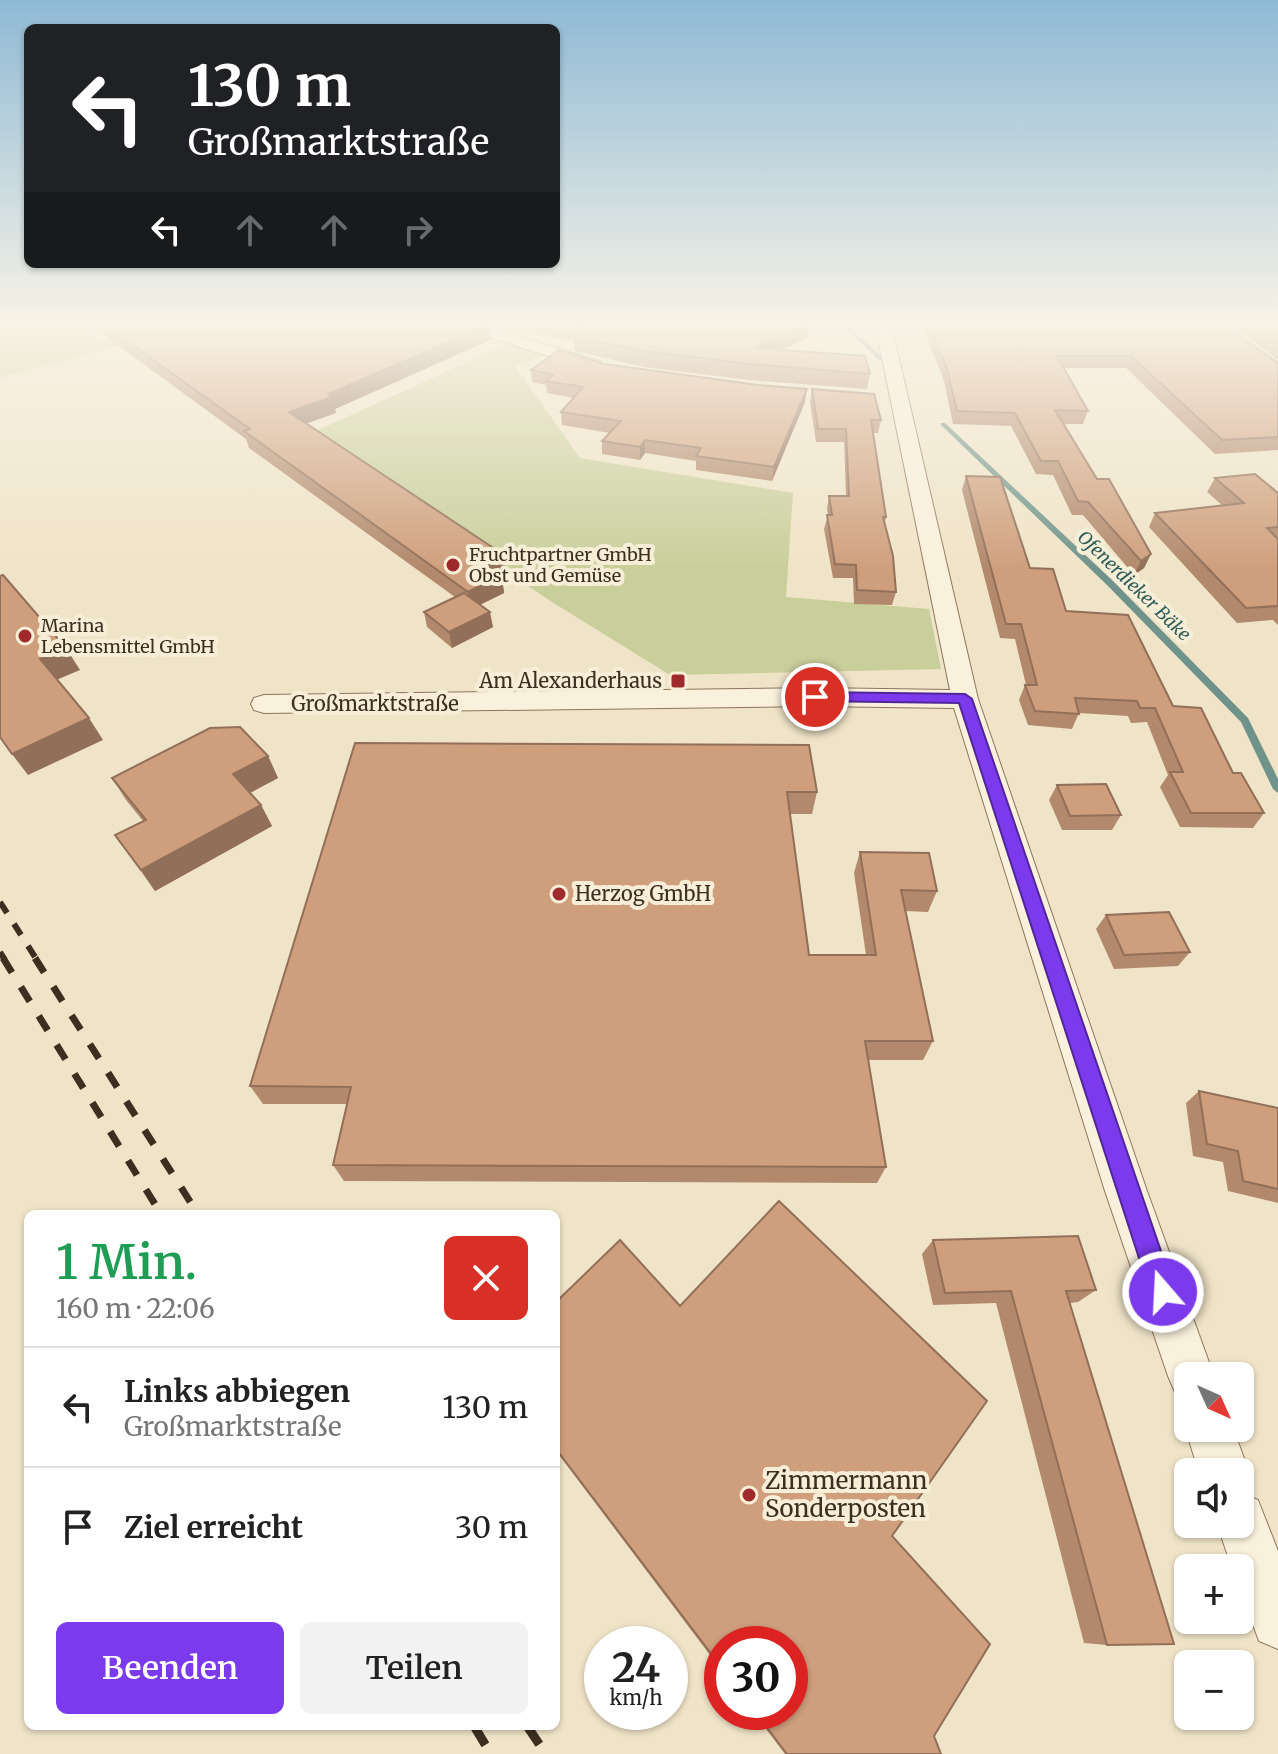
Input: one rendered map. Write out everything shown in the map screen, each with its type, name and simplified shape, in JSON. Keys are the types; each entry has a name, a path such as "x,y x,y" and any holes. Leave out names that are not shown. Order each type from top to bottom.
{"street":[{"path":"900,406 965,699 1126,1191 1186,1362"},
{"name":"Großmarktstraße","path":"264,704 802,697 965,699"},
{"path":"1247,1538 1278,1622"}],"green space":[{"path":"371,406 543,406 580,458 793,493 786,597 929,609 941,669 670,675 552,602 305,436"}],"building":[{"path":"218,406 307,406 289,412 504,555 485,564 502,575 468,592 244,431 250,429"},
{"path":"566,406 800,406 774,467 696,456 701,448 645,440 640,447 602,441 621,421 561,412"},
{"path":"815,406 877,406 881,420 871,420 896,592 857,590 856,565 835,564 827,515 832,515 829,496 849,496 846,429 818,429"},
{"path":"956,406 1085,406 1088,411 1055,410 1097,479 1109,479 1151,554 1141,561 1088,502 1078,501 1058,461 1041,461 1015,413 957,411"},
{"path":"1185,406 1278,406 1278,437 1222,440"},
{"path":"1255,474 1278,493 1278,527 1267,528 1278,539 1278,606 1246,608 1155,513 1244,503 1215,478"},
{"path":"966,476 1000,477 1030,568 1053,569 1066,611 1128,615 1173,706 1201,708 1233,773 1241,773 1264,813 1191,813 1170,772 1183,772 1155,708 1140,708 1137,701 1075,698 1079,714 1035,711 1025,685 1037,685 1021,624 1006,624"},
{"path":"3,575 66,648 40,659 89,718 12,754 0,737 0,576"},
{"path":"464,593 490,612 449,632 424,612"},
{"path":"240,727 268,756 233,774 261,805 141,870 115,835 146,820 112,778 210,728"},
{"name":"Herzog GmbH","path":"355,743 809,745 817,792 787,792 809,955 876,955 860,852 929,853 937,891 901,890 933,1041 865,1041 886,1167 333,1165 351,1087 250,1086"},
{"path":"1106,784 1121,815 1070,816 1057,785"},
{"path":"1169,912 1190,952 1124,955 1106,915"},
{"path":"1199,1091 1278,1108 1278,1189 1243,1181 1238,1151 1207,1144"},
{"name":"Zimmermann Sonderposten","path":"779,1201 987,1401 892,1536 990,1644 934,1736 941,1754 787,1754 769,1730 808,1730 808,1626 704,1626 704,1644 560,1454 560,1298 620,1240 680,1306"},
{"path":"1078,1236 1096,1290 1066,1291 1174,1644 1107,1645 1011,1291 945,1293 933,1240"}],"waterway":[{"name":"Ofenerdieker Bäke","path":"943,424 1110,583 1245,720 1278,789"}],"railway":[{"path":"0,902 37,960"},
{"path":"0,952 5,960"},
{"path":"3,958 159,1210"},
{"path":"35,958 195,1210"},
{"path":"476,1730 491,1754"},
{"path":"530,1730 546,1754"}],"place":[{"name":"Fruchtpartner GmbH Obst und Gemüse","path":"453,565"},
{"name":"Marina Lebensmittel GmbH","path":"25,636"},
{"name":"Am Alexanderhaus","path":"678,681"},
{"name":"Herzog GmbH","path":"559,894"},
{"name":"Zimmermann Sonderposten","path":"749,1495"}],"route":[{"path":"815,697 965,699 1126,1191 1163,1292"}]}
